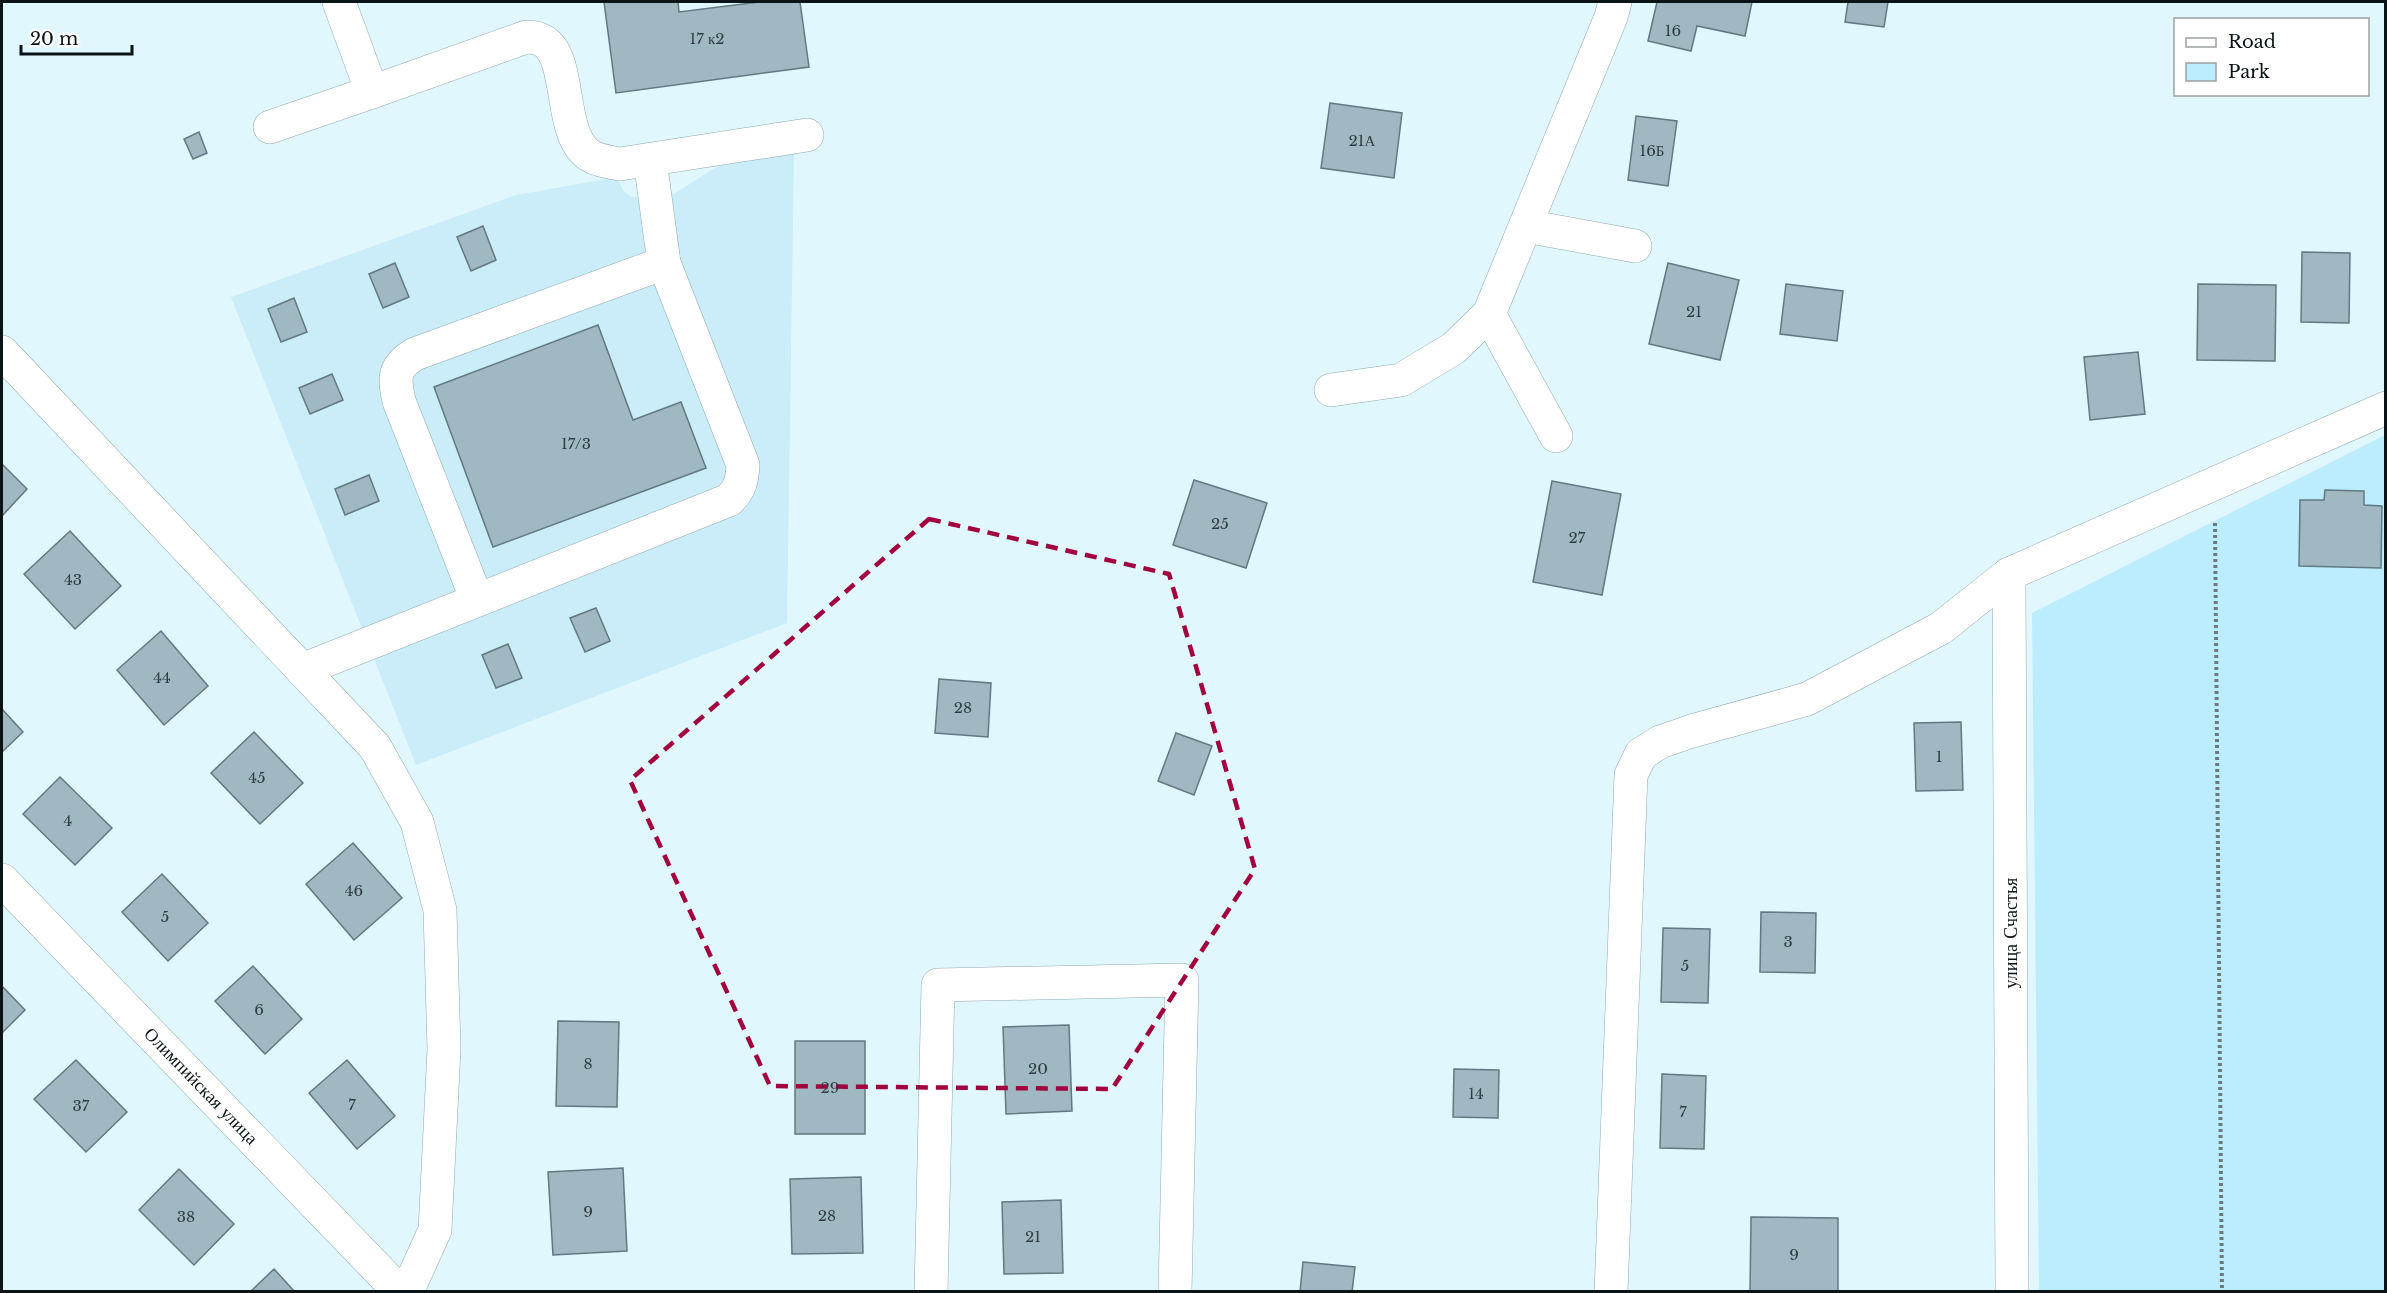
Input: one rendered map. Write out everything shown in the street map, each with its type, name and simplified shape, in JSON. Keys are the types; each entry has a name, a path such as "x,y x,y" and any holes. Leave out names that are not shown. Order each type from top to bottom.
{"street":[{"path":"339,2 372,92"},
{"path":"1331,390 1401,380 1454,348 1489,314 1611,17 1615,2"},
{"path":"270,127 525,37 541,39 552,50 561,69 573,135 580,147 590,155 613,163 620,164 807,135"},
{"path":"302,670 729,500 741,486 743,465 664,263 650,159"},
{"path":"1526,226 1635,246"},
{"path":"477,600 399,401 396,386 398,369 404,360 415,354 664,263"},
{"path":"1489,314 1556,436"},
{"path":"2,352 375,747 417,822 440,910 444,1048 435,1230 407,1292"},
{"path":"1611,1292 1631,775 1641,754 1660,742 1692,730 1807,699 1941,628 2009,574 2385,408"},
{"name":"улица Счастья","path":"2009,574 2012,1292"},
{"name":"Олимпийская улица","path":"2,880 400,1292"},
{"path":"931,1292 938,985 1182,980 1175,1292"}],"path":[{"path":"2214,484 2222,1292"}],"highlighted area":[{"path":"929,519 1169,574 1255,869 1112,1089 770,1086 630,780"}],"shaded area":[{"path":"794,153 787,623 416,765 231,297 516,195 617,177 623,190 631,197 674,194 721,164"}],"green space":[{"path":"2385,435 2385,1291 2039,1291 2032,613"}],"building":[{"path":"604,2 678,2 679,12 759,2 800,2 809,67 616,93"},
{"path":"1657,2 1752,2 1745,36 1697,26 1691,51 1648,41"},
{"path":"1848,2 1888,2 1884,27 1845,22"},
{"path":"1330,103 1402,113 1394,178 1321,168"},
{"path":"1636,116 1677,121 1668,186 1628,180"},
{"path":"199,132 207,153 193,159 184,139"},
{"path":"483,226 496,260 471,271 457,237"},
{"path":"2302,252 2350,253 2349,323 2301,322"},
{"path":"395,263 409,297 383,308 369,274"},
{"path":"1668,263 1739,280 1720,360 1649,344"},
{"path":"1786,284 1843,291 1837,341 1780,334"},
{"path":"2198,284 2276,285 2275,361 2197,360"},
{"path":"294,298 307,332 281,342 268,309"},
{"path":"598,325 633,420 681,402 706,468 493,547 434,387"},
{"path":"2138,352 2145,414 2090,420 2084,357"},
{"path":"332,374 343,400 310,414 299,388"},
{"path":"2,464 27,489 2,516"},
{"path":"369,475 379,501 345,515 335,489"},
{"path":"1194,480 1267,503 1246,568 1173,545"},
{"path":"1552,481 1621,494 1602,595 1533,582"},
{"path":"2325,490 2364,491 2364,505 2382,506 2381,568 2299,566 2300,500 2324,500"},
{"path":"70,531 121,586 75,629 24,574"},
{"path":"596,608 610,641 585,652 570,618"},
{"path":"161,631 208,686 164,725 117,670"},
{"path":"508,644 522,678 496,688 482,655"},
{"path":"939,679 991,683 988,737 935,733"},
{"path":"2,709 23,732 2,752"},
{"path":"1961,722 1963,790 1916,791 1914,723"},
{"path":"254,732 303,783 260,824 211,773"},
{"path":"1176,733 1212,746 1194,795 1158,781"},
{"path":"60,777 112,828 75,865 23,814"},
{"path":"353,843 402,898 354,940 306,884"},
{"path":"162,874 208,923 168,961 122,912"},
{"path":"1761,912 1816,913 1815,973 1760,972"},
{"path":"1663,928 1710,929 1708,1003 1661,1002"},
{"path":"253,966 302,1019 265,1054 215,1001"},
{"path":"2,986 25,1010 2,1033"},
{"path":"558,1021 619,1022 617,1107 556,1106"},
{"path":"1069,1025 1072,1111 1006,1114 1003,1027"},
{"path":"795,1041 865,1041 865,1134 795,1134"},
{"path":"76,1060 127,1112 86,1152 34,1099"},
{"path":"347,1060 395,1116 357,1149 309,1093"},
{"path":"1454,1069 1499,1070 1498,1118 1453,1117"},
{"path":"1662,1074 1706,1076 1704,1149 1660,1148"},
{"path":"623,1168 627,1251 553,1255 548,1172"},
{"path":"179,1169 234,1224 194,1265 139,1210"},
{"path":"861,1177 863,1253 792,1254 790,1179"},
{"path":"1061,1200 1063,1273 1004,1274 1002,1202"},
{"path":"1751,1217 1838,1218 1838,1292 1750,1292"},
{"path":"1303,1262 1355,1267 1352,1292 1300,1292"},
{"path":"274,1269 295,1292 250,1292"}]}
